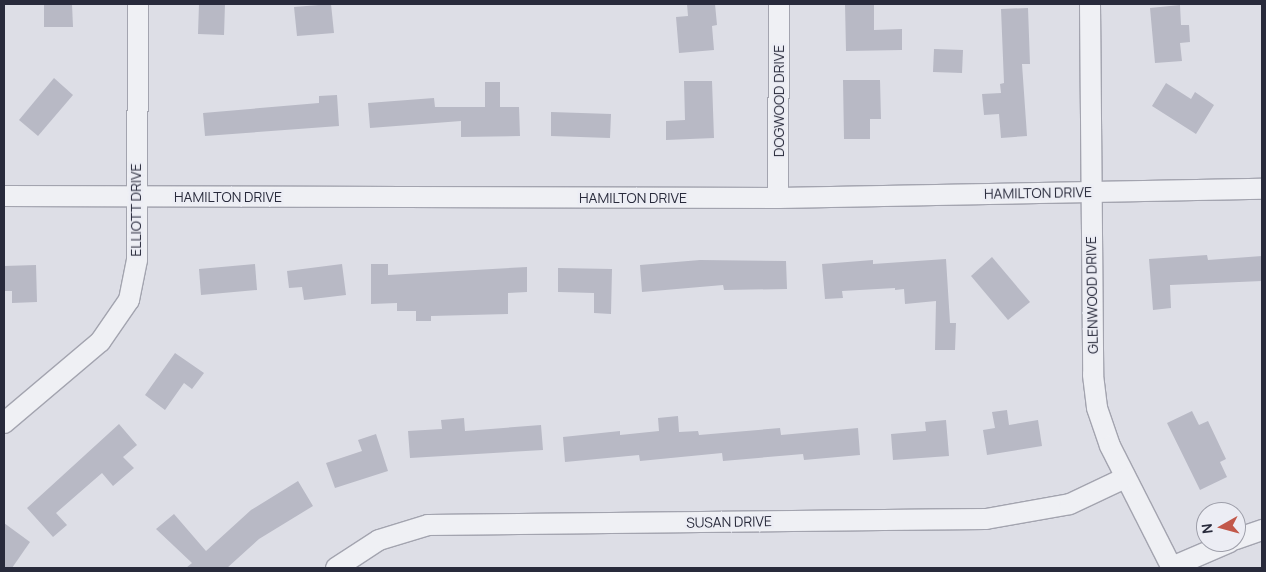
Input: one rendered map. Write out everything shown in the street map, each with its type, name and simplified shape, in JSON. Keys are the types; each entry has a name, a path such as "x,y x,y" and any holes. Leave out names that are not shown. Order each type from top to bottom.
{"street":[{"name":"ELLIOTT DRIVE","path":"4,422 100,342 129,300 137,260 138,4"},
{"name":"DOGWOOD DRIVE","path":"778,198 779,4"},
{"name":"GLENWOOD DRIVE","path":"1090,4 1090,192 1093,375 1097,408 1125,478 1172,568"},
{"name":"HAMILTON DRIVE","path":"4,196 778,198 1262,189"},
{"name":"SUSAN DRIVE","path":"336,568 379,540 428,525 986,519 1070,504 1125,478"},
{"path":"1246,536 1262,530"},
{"path":"1172,568 1208,552"}],"building":[{"path":"44,4 72,4 73,27 44,27"},
{"path":"199,4 225,4 224,35 198,34"},
{"path":"331,4 334,33 297,36 294,7"},
{"path":"687,4 715,4 717,25 712,26 714,50 679,53 676,17 688,16"},
{"path":"845,4 874,4 874,30 902,29 902,50 846,51"},
{"path":"1180,5 1181,25 1189,25 1190,42 1180,43 1182,61 1155,63 1150,8"},
{"path":"1028,8 1030,64 1022,64 1027,136 1001,138 999,114 984,115 982,94 1001,93 1000,84 1004,83 1001,9"},
{"path":"934,49 963,50 962,73 933,72"},
{"path":"54,78 73,95 38,136 19,120"},
{"path":"843,80 880,80 881,119 870,119 870,139 844,139"},
{"path":"684,81 712,81 714,138 666,140 666,121 685,120"},
{"path":"485,82 500,82 500,107 519,107 520,136 461,137 461,121 370,128 368,103 434,98 435,107 485,107"},
{"path":"1166,83 1191,99 1195,92 1214,105 1196,134 1152,106"},
{"path":"337,95 339,126 205,136 203,113 319,103 319,96"},
{"path":"551,112 611,114 610,138 551,136"},
{"path":"1207,255 1208,260 1262,256 1262,281 1170,285 1171,308 1153,310 1149,259"},
{"path":"992,257 1030,302 1008,320 971,276"},
{"path":"946,259 950,323 956,323 955,350 935,350 936,301 905,304 904,289 895,290 895,288 842,291 843,298 825,299 822,264 873,260 873,264"},
{"path":"700,260 786,261 787,289 724,290 723,285 642,292 640,265"},
{"path":"255,264 257,290 201,295 199,269"},
{"path":"342,264 346,295 304,300 302,287 289,288 287,271"},
{"path":"371,264 388,264 388,275 527,267 527,292 508,293 508,314 431,316 431,321 416,321 416,311 397,311 397,303 371,304"},
{"path":"36,265 37,302 12,303 12,291 4,291 4,266"},
{"path":"558,268 612,269 611,314 594,313 594,293 558,292"},
{"path":"175,353 204,373 192,389 184,383 165,410 145,395"},
{"path":"1007,410 1009,425 1038,420 1042,446 987,455 983,430 995,428 992,412"},
{"path":"1192,411 1199,425 1208,421 1226,459 1220,462 1227,477 1200,490 1167,423"},
{"path":"678,416 679,432 698,431 699,435 780,428 781,435 858,428 860,455 804,460 803,454 723,461 722,453 640,461 639,455 565,462 563,437 620,431 620,435 659,431 658,418"},
{"path":"464,418 465,431 541,425 543,450 410,458 408,431 442,429 441,420"},
{"path":"946,420 949,456 893,460 891,434 926,431 925,422"},
{"path":"119,424 137,445 123,457 134,468 113,486 102,473 56,513 67,525 53,537 27,508"},
{"path":"376,434 388,471 335,488 326,463 362,451 358,440"},
{"path":"298,481 313,506 259,539 227,568 186,568 192,563 156,529 174,514 206,551 251,510"},
{"path":"4,523 30,542 12,568 4,568"}]}
